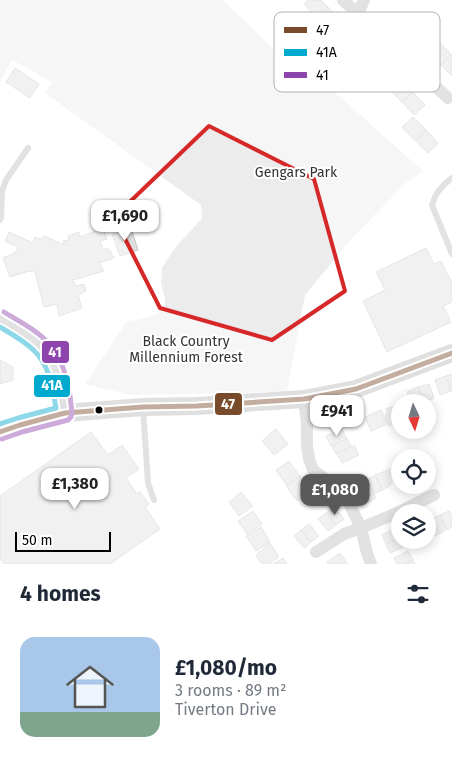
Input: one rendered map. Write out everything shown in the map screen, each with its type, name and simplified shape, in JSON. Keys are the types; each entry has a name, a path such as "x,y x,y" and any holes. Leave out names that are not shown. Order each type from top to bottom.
{"main road":[{"path":"0,432 65,413 304,399 356,389 452,353"}],"street":[{"path":"344,0 355,12"},
{"path":"359,12 364,0"},
{"path":"440,91 448,98"},
{"path":"0,318 41,345 53,362 59,378 65,413"},
{"path":"304,399 307,445 309,460 313,470 339,489 350,505 361,528 371,564"},
{"path":"316,552 344,534 397,514 434,495"}],"lane":[{"path":"0,220 2,191 6,180 28,148"},
{"path":"452,178 443,184 432,205 452,254"},
{"path":"142,407 148,483 154,500"}],"highlighted area":[{"path":"209,126 314,179 345,291 272,340 160,308 114,217"}],"green space":[{"name":"Gengars Park","path":"0,0 223,0 274,50 274,92 333,92 423,171 406,183 352,238 305,295 287,391 131,395 85,384 127,321 147,318 165,308 165,298 161,283 162,268 175,248 202,218 201,205 45,93 52,82 12,60 0,83"}],"building":[{"path":"308,0 321,0 328,7 323,12 311,12 304,4"},
{"path":"328,7 333,12 323,12"},
{"path":"440,43 451,54 440,64"},
{"path":"452,55 452,76 441,65"},
{"path":"15,68 39,84 30,98 6,82"},
{"path":"392,92 413,92 402,102"},
{"path":"413,92 425,105 414,115 402,102"},
{"path":"413,117 426,130 416,141 402,127"},
{"path":"426,130 438,143 428,153 416,141"},
{"path":"103,228 107,239 100,241 103,249 109,249 114,258 99,263 104,271 73,280 76,286 84,284 86,291 78,295 82,308 59,316 57,304 44,307 35,272 29,271 10,277 3,258 15,253 18,247 5,241 9,232 33,243 35,237 40,239 45,236 64,245 63,241 69,240 68,236 79,232 80,237"},
{"path":"131,228 138,250 120,256 112,234"},
{"path":"426,248 434,264 441,261 452,283 452,302 443,306 451,322 387,352 363,301 385,290 376,272"},
{"path":"0,360 13,367 13,380 0,384"},
{"path":"452,374 452,391 451,391 446,376"},
{"path":"446,376 451,391 440,395 435,380"},
{"path":"429,384 433,394 421,394 418,387"},
{"path":"418,387 421,394 408,394 407,392"},
{"path":"391,407 391,425 389,426 385,415 388,414 386,409"},
{"path":"381,410 387,424 371,431 365,417"},
{"path":"276,429 288,444 274,455 262,441"},
{"path":"342,429 347,439 331,446 326,436"},
{"path":"91,432 108,455 122,445 139,469 126,478 137,494 140,492 149,504 145,507 160,529 110,564 4,564 0,559 0,496"},
{"path":"347,439 351,447 336,454 332,446"},
{"path":"354,445 359,455 342,463 337,453"},
{"path":"289,461 300,476 287,486 276,470"},
{"path":"388,470 391,476 391,485 382,490 375,475"},
{"path":"375,475 382,490 374,494 367,480"},
{"path":"300,476 313,491 297,501 286,486"},
{"path":"368,482 376,498 367,503 359,487"},
{"path":"241,492 253,506 239,516 229,502"},
{"path":"334,507 344,519 336,525 326,513"},
{"path":"253,511 262,524 247,534 238,521"},
{"path":"449,511 452,516 452,527 447,529 440,515"},
{"path":"326,513 336,525 328,531 318,519"},
{"path":"440,515 447,529 439,534 436,528 436,517"},
{"path":"309,524 319,536 311,542 301,530"},
{"path":"261,527 270,542 256,551 246,536"},
{"path":"301,530 311,542 304,548 294,536"},
{"path":"391,530 391,542 386,544 382,535"},
{"path":"391,542 391,549 399,549 390,553 386,544"},
{"path":"270,543 279,557 269,564 261,563 256,555"},
{"path":"408,551 413,560 397,564 394,558"},
{"path":"340,553 348,564 328,564 327,562"},
{"path":"283,558 287,564 273,564"},
{"path":"413,560 415,564 403,564"}],"transit line":[{"name":"41","path":"2,439 68,420 72,413 64,370 56,353 41,336 4,312"},
{"name":"41A","path":"0,327 25,343 41,358 50,378 56,408 0,424"},
{"name":"47","path":"0,432 65,413 304,399 356,389 452,353"}],"park label":[{"name":"Black Country Millennium Forest","path":"186,350"}]}
